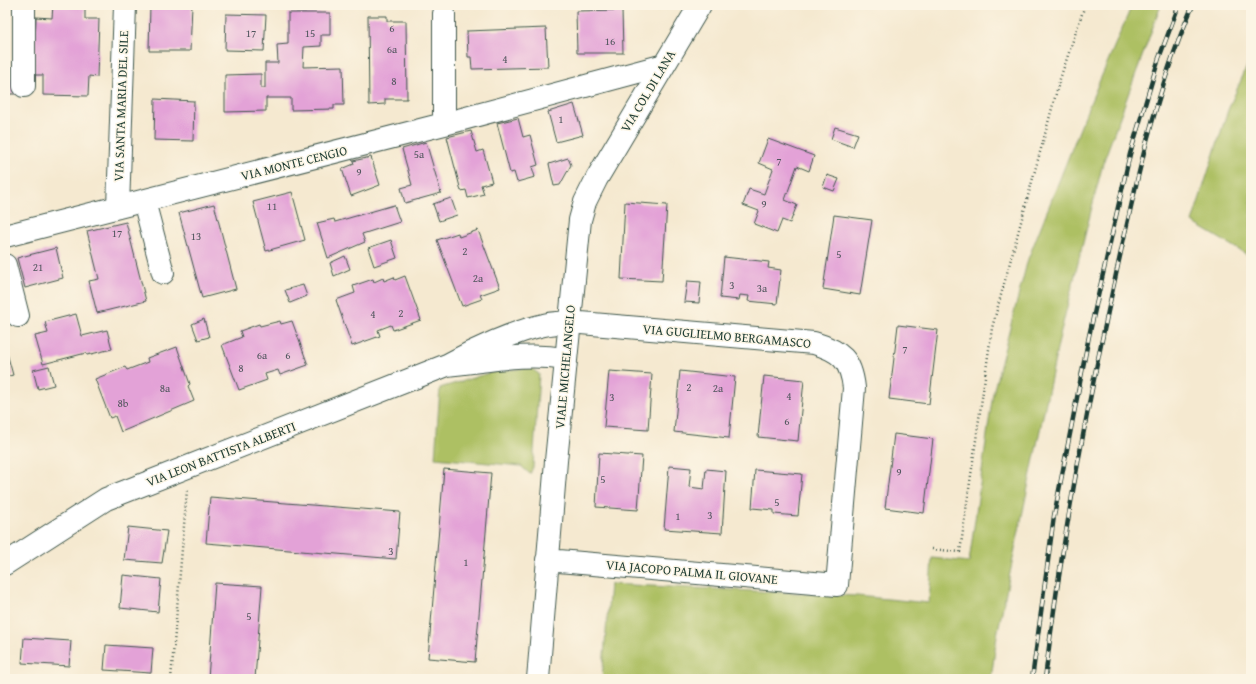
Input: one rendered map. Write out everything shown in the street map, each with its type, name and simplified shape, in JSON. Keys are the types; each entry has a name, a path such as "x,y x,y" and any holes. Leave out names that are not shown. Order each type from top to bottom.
{"street":[{"path":"24,5 24,86"},
{"name":"VIA SANTA MARIA DEL SILE","path":"118,207 125,5"},
{"name":"VIA COL DI LANA","path":"597,178 700,5"},
{"path":"444,14 444,124"},
{"name":"VIA MONTE CENGIO","path":"5,236 444,124 664,65"},
{"name":"VIALE MICHELANGELO","path":"538,679 565,359 580,220 585,202 597,178"},
{"path":"144,201 163,273"},
{"path":"5,265 18,316"},
{"name":"VIA LEON BATTISTA ALBERTI","path":"5,564 106,499 447,365 472,351 527,330 544,325 569,322"},
{"name":"VIA GUGLIELMO BERGAMASCO","path":"569,322 814,343 835,351 844,359 850,367 854,388 837,585"},
{"name":"VIA LEON BATTISTA ALBERTI","path":"447,365 522,355 544,355 565,359"},
{"name":"VIA JACOPO PALMA IL GIOVANE","path":"547,560 837,585"}],"path":[{"path":"932,549 960,552 992,328 1060,78 1085,5"},
{"path":"171,679 187,489"}],"green space":[{"path":"1132,5 1161,5 1103,163 1060,335 997,635 991,679 602,679 610,584 857,596 929,603 932,558 969,562 993,393 1028,259 1088,108"},
{"path":"1251,57 1251,257 1192,222 1228,110"},
{"path":"526,368 532,369 539,374 533,467 530,474 521,466 435,458 440,388 492,372"}],"building":[{"path":"53,5 85,5 85,19 99,19 97,77 89,76 88,96 43,95 43,75 34,75 36,17 52,18"},
{"path":"150,5 192,5 190,51 149,51"},
{"path":"622,10 623,53 577,53 576,11"},
{"path":"288,13 330,13 330,35 321,35 321,46 304,47 303,67 343,66 344,105 334,105 334,109 291,110 291,98 266,98 266,111 225,112 225,75 261,74 261,88 265,88 265,63 278,63 277,45 288,44"},
{"path":"226,14 266,15 264,51 225,50"},
{"path":"368,16 387,16 387,21 406,21 407,99 385,99 385,104 369,105"},
{"path":"546,28 548,67 472,69 471,57 468,57 467,31"},
{"path":"5,79 17,80 17,94 5,94"},
{"path":"155,99 194,101 193,141 154,140"},
{"path":"574,104 583,135 556,142 548,112"},
{"path":"518,118 523,137 530,135 538,165 532,167 535,177 517,182 514,172 510,173 497,123"},
{"path":"835,127 858,134 853,147 831,139"},
{"path":"471,131 477,152 483,150 492,182 481,185 484,194 468,198 466,190 461,191 447,137"},
{"path":"768,139 814,156 809,171 797,166 785,200 797,205 790,223 782,220 777,233 754,224 759,211 743,205 749,189 764,194 773,169 759,163"},
{"path":"426,142 441,193 405,203 401,188 412,185 402,149"},
{"path":"371,157 380,185 351,196 342,169 354,164 353,161"},
{"path":"568,158 571,165 560,185 554,186 549,164"},
{"path":"827,175 839,179 834,191 823,187"},
{"path":"292,192 305,240 266,251 253,202"},
{"path":"451,198 457,215 439,221 433,204"},
{"path":"625,202 667,205 662,281 621,279"},
{"path":"214,204 236,289 202,298 179,213"},
{"path":"394,205 400,222 362,234 365,242 328,258 317,223 334,219 335,222"},
{"path":"834,215 872,220 860,295 823,289"},
{"path":"126,222 146,301 97,313 89,281 99,279 87,231"},
{"path":"478,230 500,288 480,295 482,299 462,306 437,240 458,233 459,237"},
{"path":"391,240 397,258 374,266 368,248"},
{"path":"56,248 63,278 25,288 17,258"},
{"path":"345,256 350,269 334,276 330,263"},
{"path":"724,257 769,262 768,268 781,270 777,304 748,301 749,296 740,295 739,300 720,298"},
{"path":"405,276 421,320 393,330 391,325 378,330 380,336 352,346 336,300 355,293 353,286 373,279 374,282 383,278 384,281 394,277 395,280"},
{"path":"687,281 701,282 699,303 684,302"},
{"path":"303,285 307,296 290,303 285,290"},
{"path":"76,314 82,336 107,330 112,349 87,355 86,353 43,364 35,336 48,333 45,322"},
{"path":"204,319 209,337 198,340 192,324"},
{"path":"280,321 281,324 292,321 308,365 280,375 278,370 265,374 267,380 239,390 222,345 242,337 240,331 259,324 260,326"},
{"path":"898,325 938,330 929,404 889,399"},
{"path":"5,346 13,375 5,377"},
{"path":"177,347 190,384 188,386 194,401 121,432 115,416 110,418 95,379 125,367 127,370 148,362 147,358"},
{"path":"49,366 54,385 38,389 33,370"},
{"path":"609,371 652,374 648,430 604,427"},
{"path":"680,371 735,377 729,438 674,432"},
{"path":"764,376 804,380 798,441 758,437"},
{"path":"894,434 933,439 924,513 885,508"},
{"path":"599,453 642,456 638,510 596,507"},
{"path":"669,466 691,468 689,487 704,489 706,469 726,471 722,533 664,529"},
{"path":"444,469 491,473 475,662 428,658"},
{"path":"755,470 802,474 798,516 774,514 774,510 752,508"},
{"path":"210,497 400,512 396,559 206,543"},
{"path":"128,527 167,531 162,563 124,560"},
{"path":"123,575 161,579 158,612 120,608"},
{"path":"215,583 262,586 255,679 208,679"},
{"path":"24,638 71,641 69,666 22,663"},
{"path":"106,645 153,648 151,673 104,670"}],"railway":[{"path":"1032,679 1054,516 1089,336 1130,154 1159,58 1179,5"},
{"path":"1045,679 1051,628 1075,478 1094,378 1138,174 1168,71 1193,5"}]}
